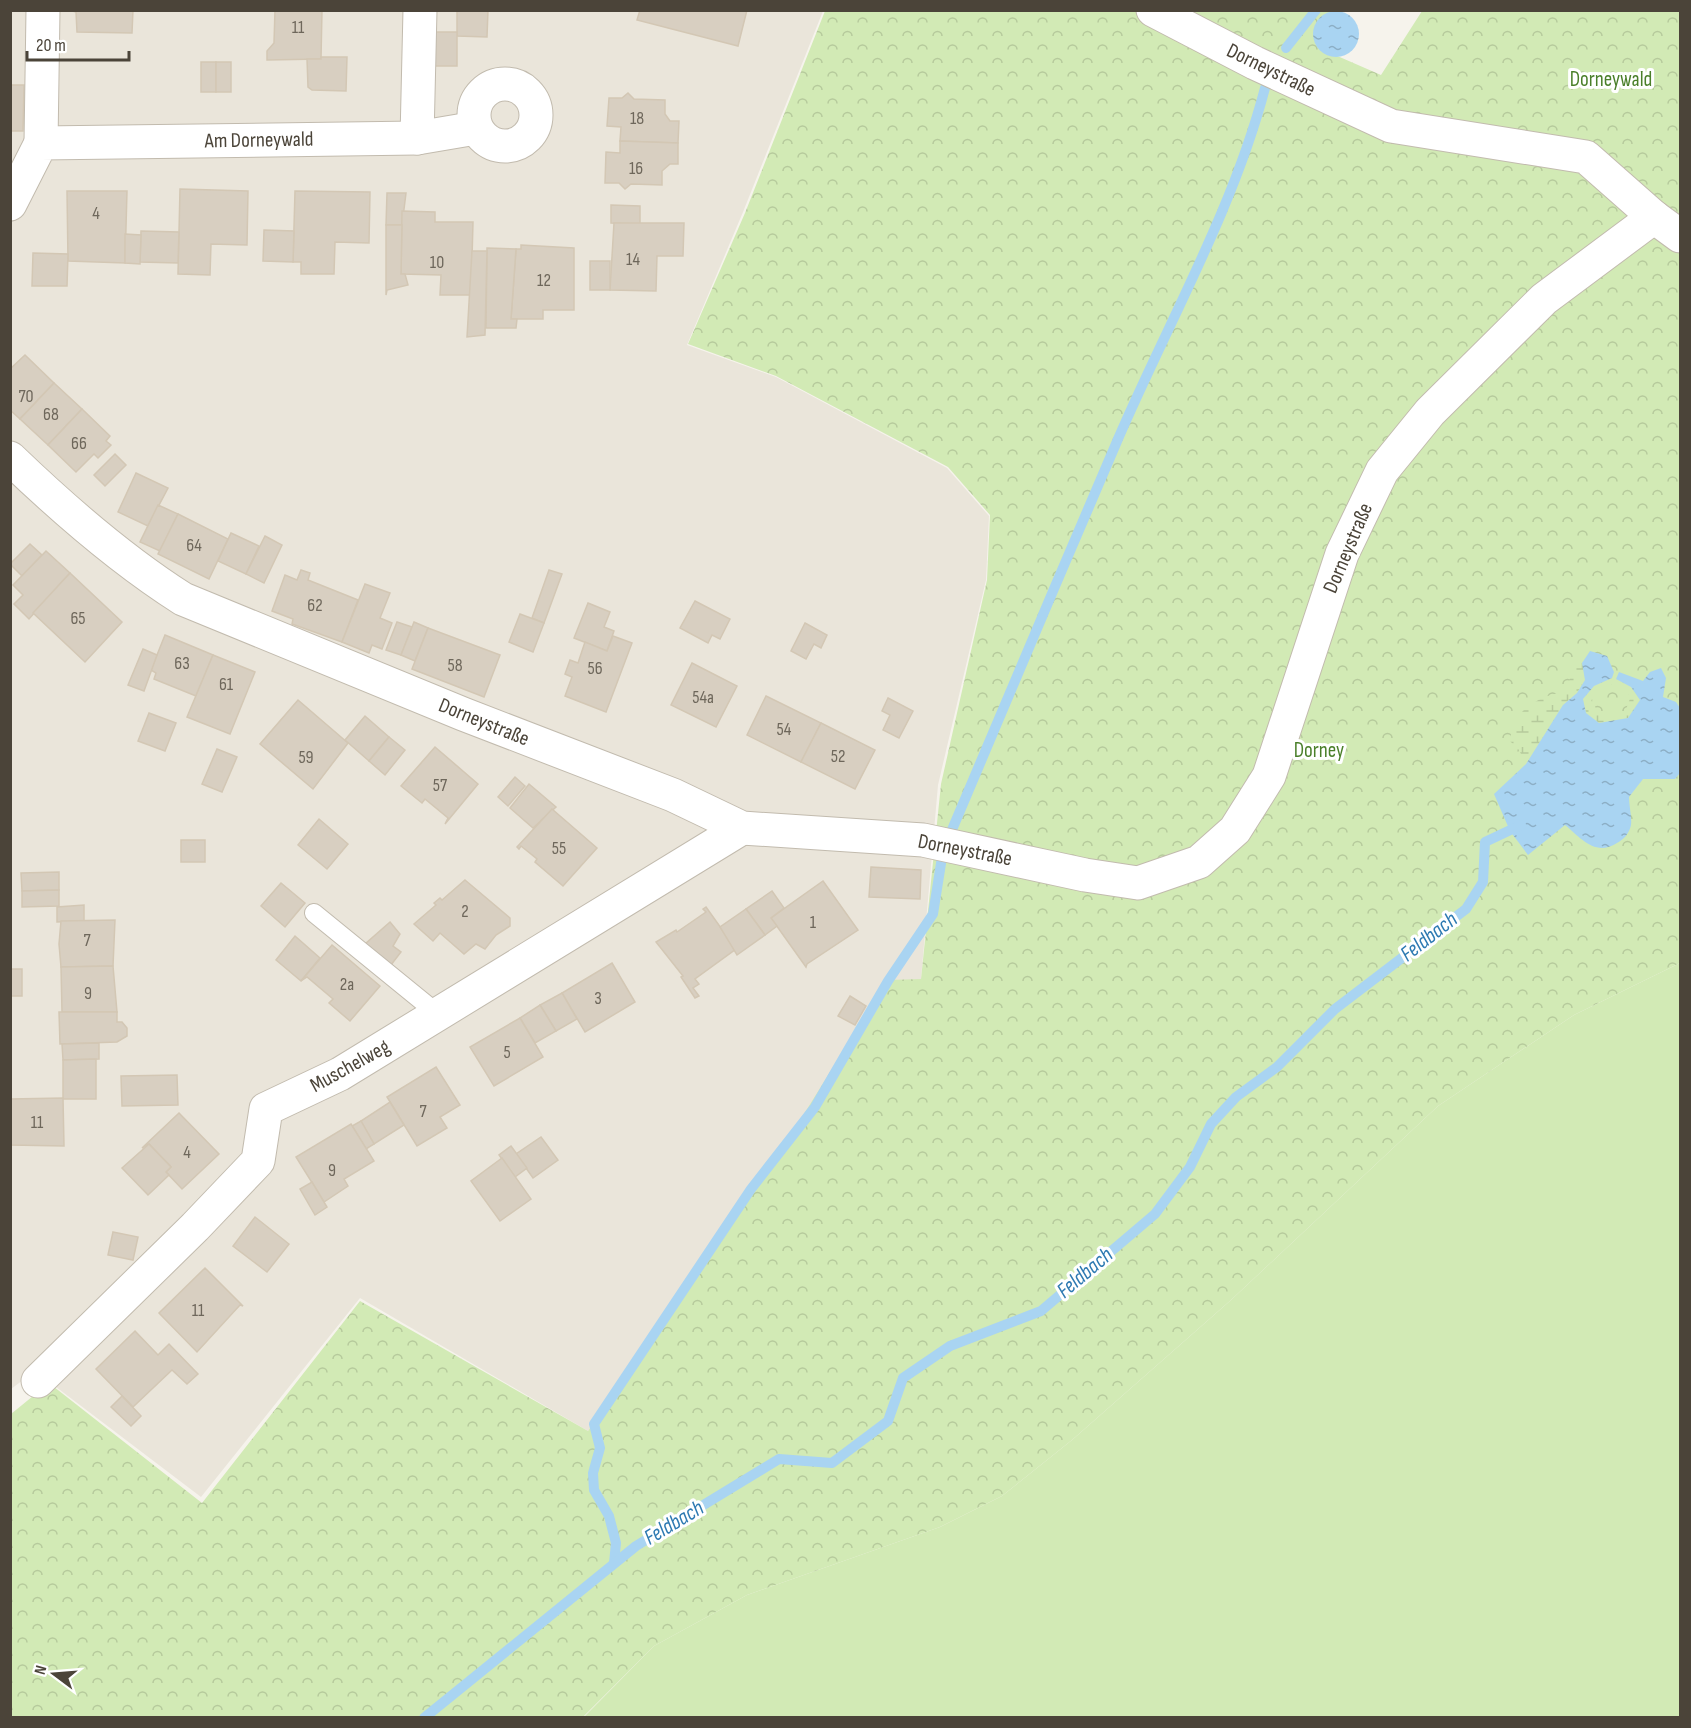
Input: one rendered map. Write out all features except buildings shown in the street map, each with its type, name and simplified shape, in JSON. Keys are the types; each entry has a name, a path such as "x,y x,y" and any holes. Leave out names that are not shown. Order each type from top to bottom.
{"street":[{"path":"10,204 41,143 43,10"},
{"path":"417,138 420,10"},
{"name":"Dorneystraße","path":"1153,10 1255,63 1391,126 1586,157 1654,217 1680,236"},
{"name":"Am Dorneywald","path":"41,143 417,138 476,128"},
{"name":"Dorneystraße","path":"10,458 51,498 142,573 183,599 463,714 673,795 742,828 923,840 957,845 1085,875 1138,883 1199,862 1235,830 1269,776 1342,554 1382,471 1430,412 1544,299 1654,217"},
{"name":"Muschelweg","path":"38,1382 195,1227 258,1161 266,1109 340,1074 742,828"}],"lane":[{"path":"314,913 438,1014"}],"shaded area":[{"path":"11,11 823,11 687,345 776,377 947,468 989,516 986,580 938,785 921,979 799,1122 692,1273 588,1431 360,1298 201,1497 35,1371 11,1389"}],"green space":[{"name":"Dorney","path":"825,11 1334,11 1319,48 1381,75 1422,11 1680,11 1680,963 1574,1015 1438,1106 1231,1300 1072,1440 1002,1496 940,1527 747,1595 654,1646 583,1717 11,1718 11,1414 49,1383 202,1503 360,1301 588,1431 692,1273 799,1122 887,980 921,979 941,784 987,580 990,515 948,467 776,376 688,344 745,213"},
{"path":"1584,651 1590,651 1582,663 1585,680 1577,693 1563,705 1526,764 1519,750 1510,741 1516,719 1531,704 1564,689 1569,682 1575,660"},
{"path":"1614,672 1619,672 1616,679 1631,687 1640,699 1628,718 1599,723 1586,713 1583,699 1594,686 1612,678","holes":["1614,681 1614,685 1631,696 1625,712 1606,715 1598,712 1592,701 1595,694"]},
{"path":"1680,963 1680,1717 583,1718 654,1646 747,1595 940,1527 1002,1496 1072,1440 1231,1300 1438,1106 1574,1015"}],"water":[{"path":"1336,11 1352,18 1359,34 1352,50 1336,57 1320,50 1313,34 1320,18"},
{"path":"1590,651 1607,656 1614,672 1612,678 1594,686 1583,699 1586,713 1599,723 1628,718 1640,700 1631,687 1616,679 1619,672 1643,681 1650,672 1661,668 1666,678 1663,697 1676,702 1680,708 1680,773 1675,779 1643,779 1629,797 1631,825 1629,831 1617,843 1609,847 1595,847 1565,825 1528,855 1510,831 1494,794 1526,764 1563,705 1577,693 1585,680 1582,663"}],"waterway":[{"path":"1286,48 1316,10"},
{"path":"614,1563 616,1543 609,1516 594,1490 593,1473 600,1448 594,1424 751,1189 815,1107 888,981 933,914 943,851 1118,439 1218,222 1252,133 1265,88"},
{"name":"Feldbach","path":"424,1718 636,1546 779,1459 832,1463 888,1421 903,1378 950,1346 1041,1311 1155,1214 1190,1167 1211,1124 1236,1097 1277,1067 1335,1009 1466,909 1483,882 1485,842 1521,825"}],"park label":[{"name":"Dorneywald","path":"1611,79"}]}
